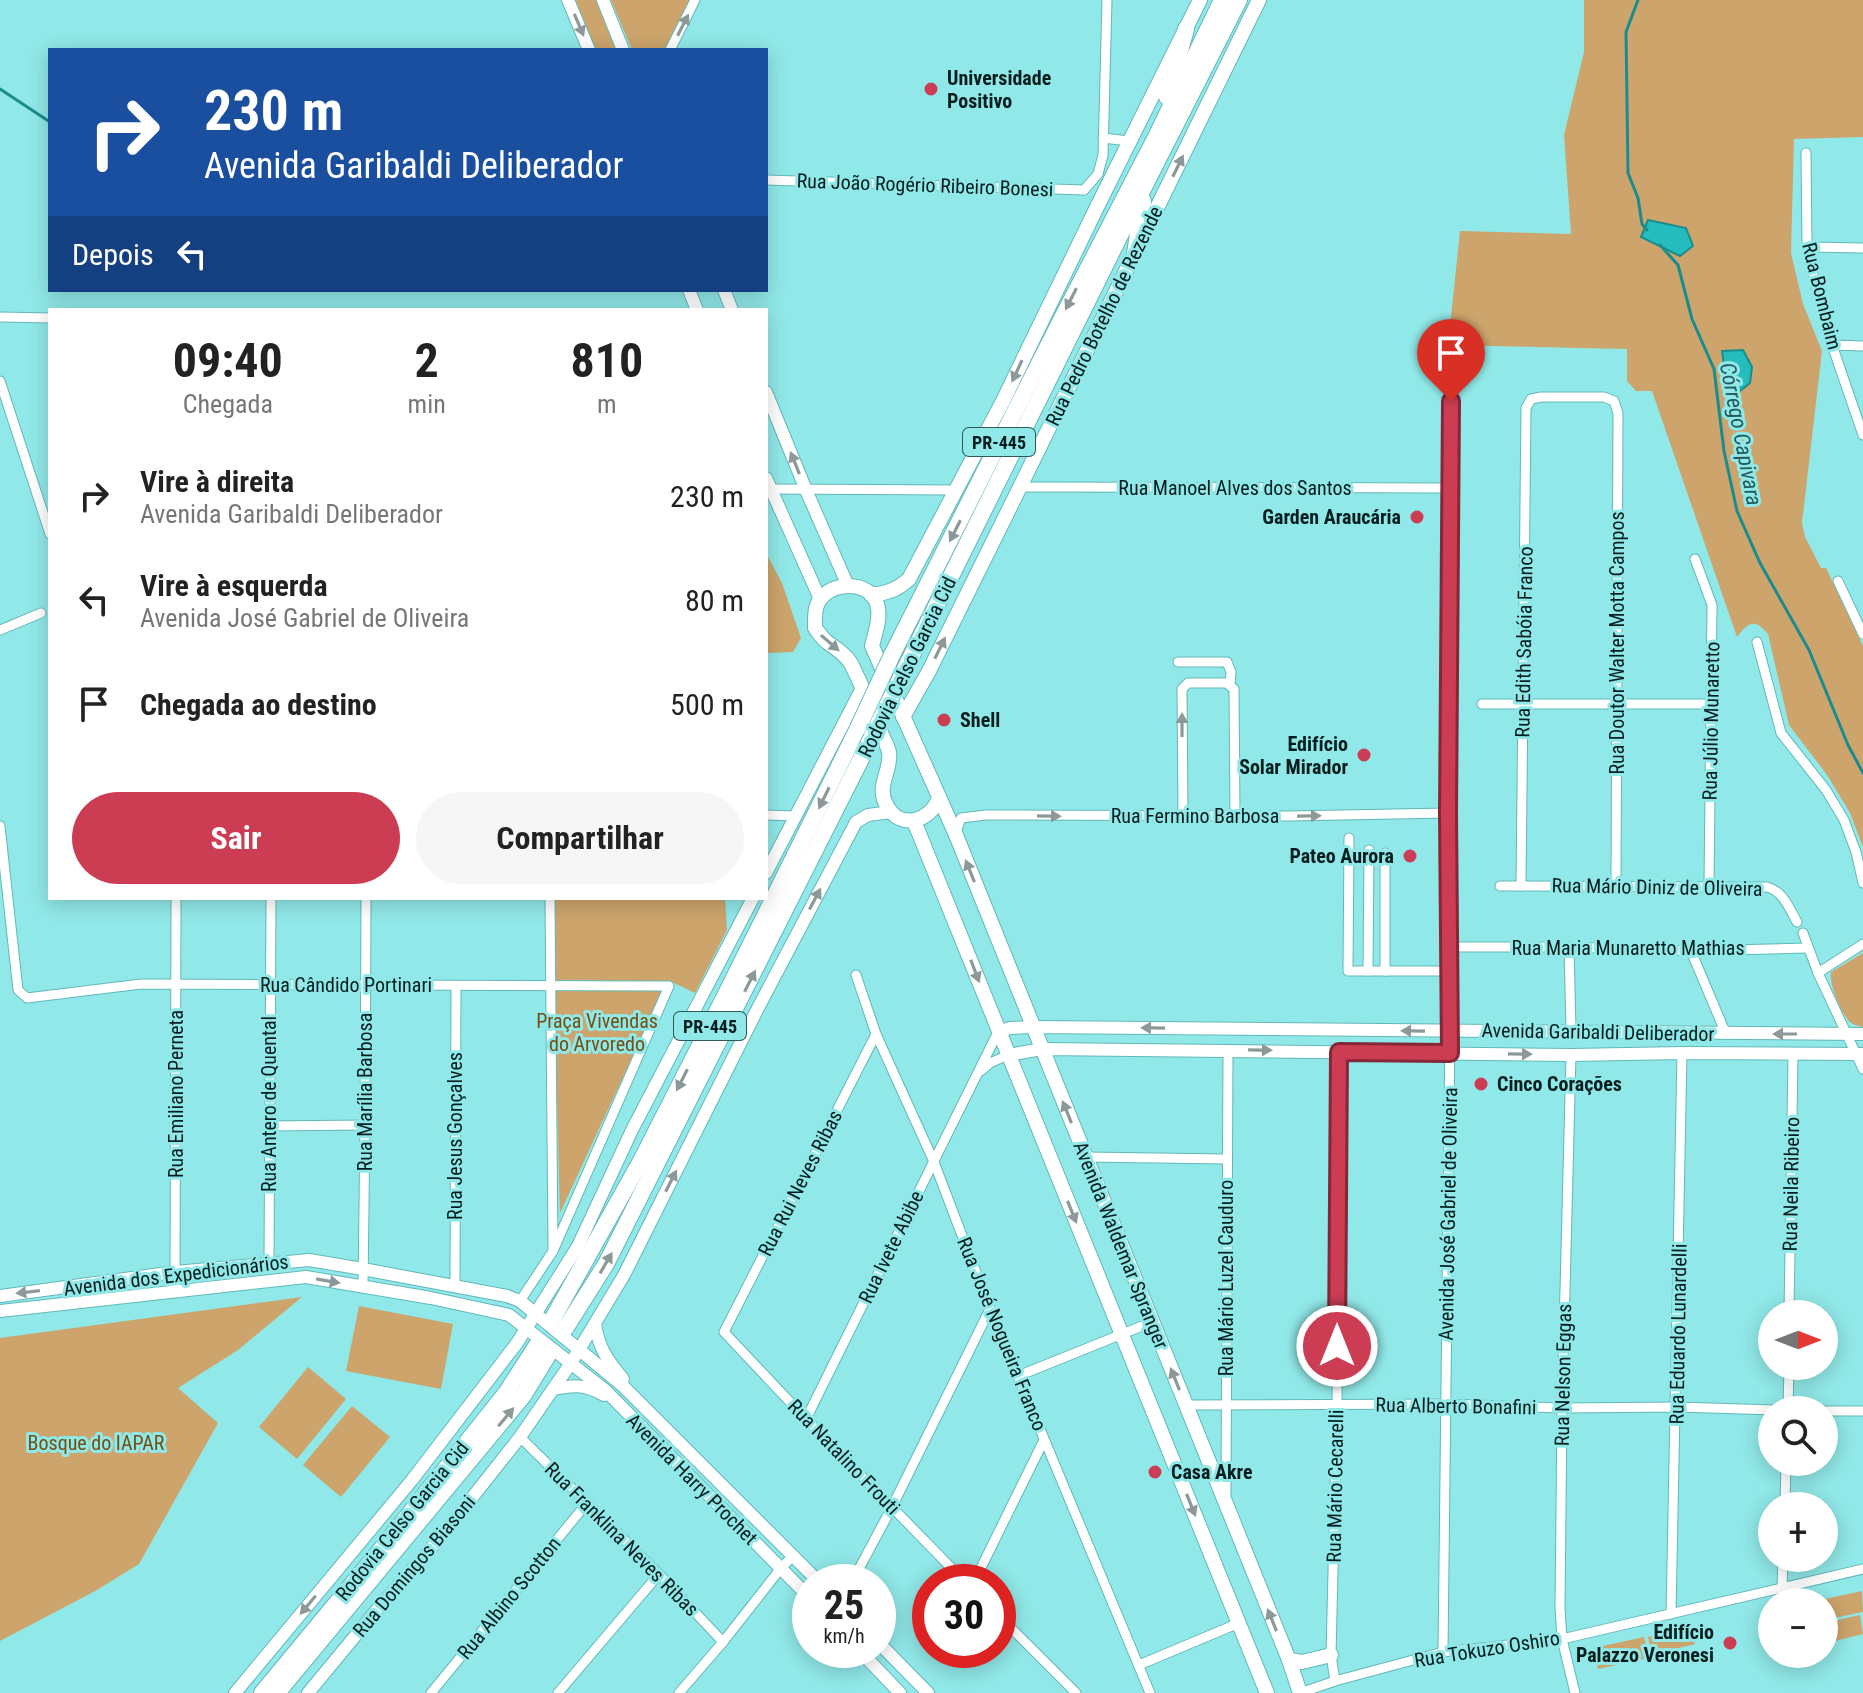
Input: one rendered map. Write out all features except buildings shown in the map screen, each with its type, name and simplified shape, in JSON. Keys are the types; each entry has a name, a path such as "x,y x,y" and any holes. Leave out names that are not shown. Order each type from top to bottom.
{"highway":[{"name":"Rodovia Celso Garcia Cid","path":"1222,0 1156,137 892,655 558,1324 606,1264 1239,0"},
{"path":"1156,137 1186,29"},
{"path":"1135,254 1146,183"},
{"name":"Rodovia Celso Garcia Cid","path":"262,1693 543,1350 523,1396 277,1693"}],"main road":[{"name":"PR-445","path":"957,490 1003,401 1089,200 1129,141 1200,0"},
{"name":"Rua Pedro Botelho de Rezende","path":"903,717 929,671 1259,0"},
{"path":"939,798 934,810 925,818 914,821 891,812 885,804 882,792 889,753 850,661 824,640 815,628 815,616 820,599 837,588 861,588 871,595 900,587 909,579 957,490"},
{"name":"Avenida Waldemar Spranger","path":"871,595 878,605 878,623 872,646 956,835 1300,1693"},
{"name":"Avenida Waldemar Spranger","path":"914,821 1267,1693"},
{"path":"1289,1660 1302,1662 1331,1655"}],"street":[{"path":"568,0 588,48"},
{"path":"603,0 622,48"},
{"path":"671,48 695,0"},
{"path":"1089,200 1093,180 1101,166 1107,0"},
{"path":"1103,138 1129,141"},
{"name":"Rua Bombaim","path":"1806,153 1807,247 1832,345 1863,435"},
{"name":"Rua João Rogério Ribeiro Bonesi","path":"768,180 1089,200"},
{"path":"1807,247 1863,248"},
{"path":"0,317 48,318"},
{"name":"Avenida José Gabriel de Oliveira","path":"1443,1652 1450,1053 1451,344"},
{"path":"1832,345 1863,346"},
{"path":"0,381 48,528"},
{"path":"768,397 848,586"},
{"name":"Rua Edith Sabóia Franco","path":"1521,886 1526,408 1531,399 1541,397 1604,397 1614,401"},
{"name":"Rua Doutor Walter Motta Campos","path":"1614,401 1618,413 1616,885"},
{"path":"768,485 806,490 957,490"},
{"path":"768,485 820,599"},
{"name":"Rua Manoel Alves dos Santos","path":"1020,487 1450,488"},
{"name":"Rua Júlio Munaretto","path":"1695,559 1712,605 1709,886"},
{"path":"1838,581 1863,634"},
{"path":"0,630 41,613"},
{"path":"1757,642 1781,733 1826,790 1844,820 1863,883"},
{"path":"1178,662 1227,662 1231,672 1230,685"},
{"path":"1183,816 1182,689 1188,683 1226,683 1234,689 1235,816"},
{"path":"768,869 862,688"},
{"path":"1482,704 1710,704"},
{"path":"520,1437 571,1363 624,1275 856,822 868,815 891,812"},
{"name":"Rua Fermino Barbosa","path":"956,835 961,818 969,816 1448,813"},
{"path":"768,815 795,816"},
{"name":"Rua Cândido Portinari","path":"0,826 18,990 27,998 141,984 669,986 553,1251"},
{"path":"1349,838 1348,971 1449,971"},
{"path":"1368,971 1369,850"},
{"path":"1385,853 1385,971"},
{"name":"Rua Mário Diniz de Oliveira","path":"1500,886 1773,888 1781,895 1797,922"},
{"name":"Rua Emiliano Perneta","path":"175,1290 176,900"},
{"name":"Rua Antero de Quental","path":"269,1263 271,900"},
{"name":"Rua Marília Barbosa","path":"363,1287 366,900"},
{"path":"520,1301 553,1251 550,900"},
{"path":"235,1693 412,1480 517,1343 588,1227 632,1130 752,900"},
{"path":"1803,933 1818,973 1860,1054 1863,1069"},
{"path":"1818,973 1863,944"},
{"name":"Rua Maria Munaretto Mathias","path":"1449,947 1691,951 1807,948"},
{"path":"1569,947 1571,1030"},
{"path":"1691,951 1726,1034"},
{"name":"Rua José Nogueira Franco","path":"856,975 876,1034 934,1162 990,1309 1150,1693"},
{"name":"Rua Jesus Gonçalves","path":"455,1286 456,986"},
{"name":"Avenida Garibaldi Deliberador","path":"998,1032 1032,1027 1863,1034"},
{"name":"Rua Ivete Abibe","path":"806,1419 998,1032"},
{"name":"Rua Rui Neves Ribas","path":"724,1332 876,1034"},
{"name":"Avenida Garibaldi Deliberador","path":"1008,1055 1042,1049 1571,1055 1860,1054"},
{"name":"Rua Mário Luzel Cauduro","path":"1226,1507 1228,1050"},
{"name":"Rua Mário Cecarelli","path":"1335,1681 1331,1655 1337,1405 1339,1052"},
{"name":"Rua Eduardo Lunardelli","path":"1671,1614 1682,1053"},
{"name":"Rua Neila Ribeiro","path":"1789,1300 1793,1054"},
{"path":"976,1076 990,1063 1008,1055"},
{"name":"Rua Nelson Eggas","path":"1571,1055 1560,1608 1562,1639 1575,1693"},
{"path":"269,1126 365,1125"},
{"path":"1086,1157 1226,1159"},
{"name":"Avenida dos Expedicionários","path":"0,1296 175,1272 309,1260 507,1296 520,1301 535,1313"},
{"name":"Avenida dos Expedicionários","path":"0,1311 306,1277 509,1315 526,1328"},
{"path":"862,1564 990,1309"},
{"name":"Avenida Harry Prochet","path":"535,1313 629,1392 801,1564"},
{"path":"509,1315 517,1343"},
{"path":"1018,1376 1152,1322"},
{"path":"553,1389 573,1386 592,1388 618,1403 629,1392 627,1383 604,1356 595,1324"},
{"name":"Avenida Harry Prochet","path":"526,1328 589,1376 618,1403 792,1579"},
{"name":"Rua Natalino Frouti","path":"724,1332 947,1564"},
{"name":"Rua Alberto Bonafini","path":"1185,1405 1446,1404 1758,1409"},
{"path":"1838,1411 1863,1411"},
{"name":"Rua Franklina Neves Ribas","path":"520,1437 723,1642"},
{"name":"Rua Domingos Biasoni","path":"308,1693 445,1532 520,1437"},
{"path":"983,1564 1044,1440"},
{"name":"Rua Albino Scotton","path":"431,1693 587,1503"},
{"path":"679,1693 793,1556"},
{"name":"Rua Tokuzo Oshiro","path":"1782,1588 1863,1569"},
{"path":"1782,1588 1783,1572"},
{"path":"558,1693 659,1574"},
{"name":"Rua Tokuzo Oshiro","path":"1300,1693 1443,1652 1562,1639 1758,1594"},
{"path":"1139,1665 1239,1623"},
{"path":"1016,1633 1076,1693"},
{"path":"896,1660 928,1693"},
{"path":"876,1668 900,1693"}],"green space":[{"path":"575,0 596,0 616,48 595,48"},
{"path":"611,0 692,0 668,48 631,48"},
{"path":"1584,0 1863,0 1863,137 1794,139 1791,253 1803,304 1822,351 1802,523 1805,537 1821,568 1826,568 1863,646 1863,847 1850,813 1827,775 1789,725 1768,634 1752,624 1737,637 1652,391 1636,391 1627,381 1627,349 1448,345 1460,231 1571,234 1564,135 1584,52"},
{"path":"768,557 782,583 801,638 793,652 768,653"},
{"path":"554,900 725,900 727,930 695,993 672,982 554,980"},
{"path":"1863,953 1863,1027 1847,1018 1836,998 1831,972"},
{"name":"Praça Vivendas do Arvoredo","path":"554,990 663,991 560,1213"},
{"name":"Bosque do IAPAR","path":"302,1297 238,1350 178,1388 218,1423 139,1564 0,1641 0,1338"},
{"path":"359,1306 453,1324 441,1389 346,1371"},
{"path":"308,1367 346,1399 297,1459 259,1427"},
{"path":"352,1406 390,1437 341,1497 303,1465"},
{"path":"1862,1591 1863,1612 1838,1617 1838,1596"},
{"path":"1860,1615 1863,1634 1838,1640 1838,1620"},
{"path":"1691,1626 1695,1644 1652,1655 1648,1637"},
{"path":"1644,1637 1649,1658 1598,1669 1593,1648"}],"water":[{"path":"1648,220 1686,228 1693,246 1680,256 1641,237"},
{"path":"1743,350 1752,367 1750,383 1740,391 1725,373 1722,351"}],"waterway":[{"name":"Córrego Capivara","path":"1638,0 1626,32 1628,173 1638,198 1642,224 1647,230"},
{"path":"0,89 48,121"},
{"name":"Córrego Capivara","path":"1660,245 1678,265 1692,319 1714,369 1724,451 1737,511 1760,563 1809,650 1848,745 1863,773"}],"place":[{"name":"Universidade Positivo","path":"931,89"},
{"name":"Garden Araucária","path":"1417,517"},
{"name":"Shell","path":"944,720"},
{"name":"Edifício Solar Mirador","path":"1364,755"},
{"name":"Pateo Aurora","path":"1410,856"},
{"name":"Cinco Corações","path":"1481,1084"},
{"name":"Casa Akre","path":"1155,1472"},
{"name":"Edifício Palazzo Veronesi","path":"1730,1643"}],"route":[{"path":"1337,1346 1339,1052 1450,1053 1451,401"}]}
